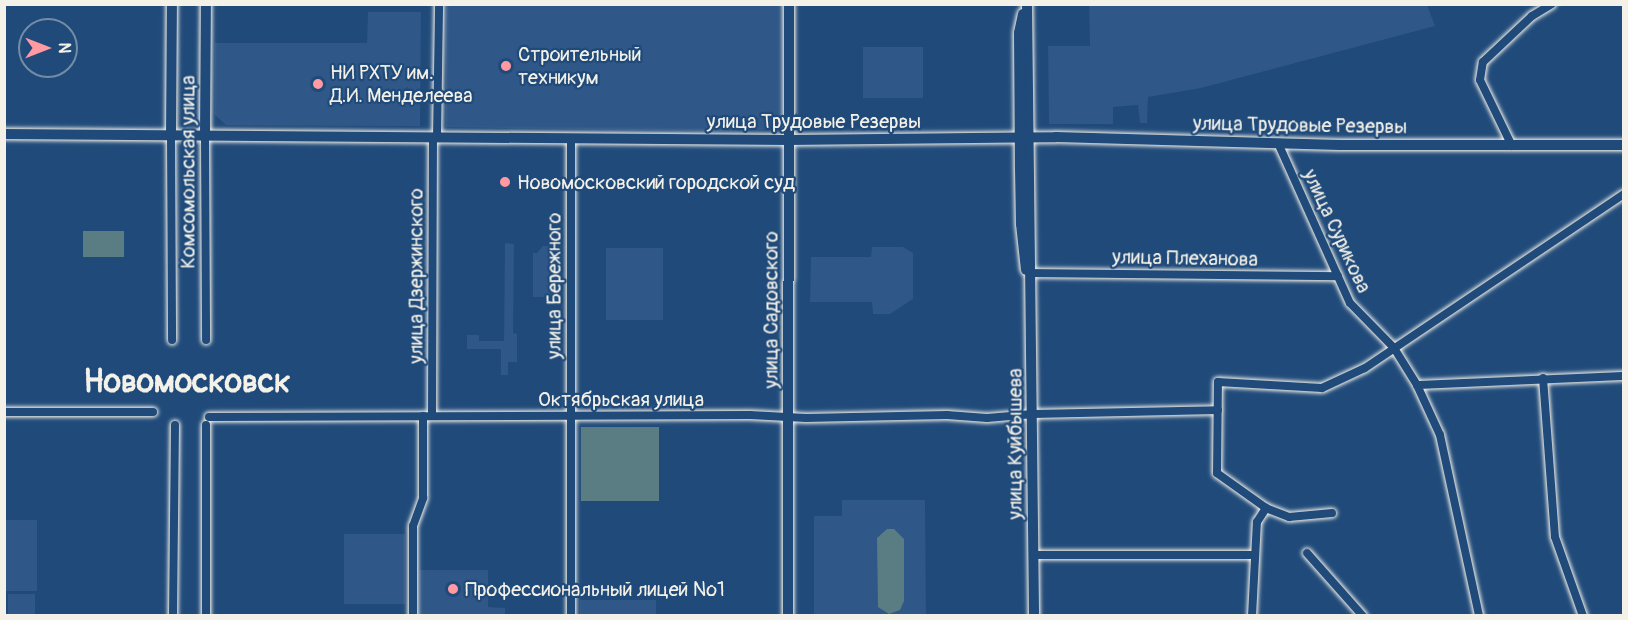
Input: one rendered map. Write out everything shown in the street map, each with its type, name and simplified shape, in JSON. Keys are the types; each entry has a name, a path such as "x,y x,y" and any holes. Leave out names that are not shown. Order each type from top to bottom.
{"street":[{"name":"Комсомольская улица","path":"172,4 172,340"},
{"name":"Комсомольская улица","path":"206,4 206,340"},
{"name":"улица Дзержинского","path":"432,416 439,4"},
{"name":"улица Садовского","path":"788,615 789,4"},
{"path":"1026,4 1019,33 1024,137 1021,224 1032,307"},
{"path":"1512,146 1480,80 1483,62 1519,31 1532,16 1551,4"},
{"name":"улица Трудовые Резервы","path":"4,135 789,140 1024,137 1278,143 1623,145"},
{"name":"улица Куйбышева","path":"1024,137 1032,307 1034,615"},
{"name":"улица Бережного","path":"571,138 571,615"},
{"name":"улица Сурикова","path":"1278,143 1350,303 1394,348 1417,385 1440,435 1479,615"},
{"path":"1332,513 1289,517 1266,508 1217,473 1218,382 1265,382 1318,389 1365,368 1623,194"},
{"name":"улица Плеханова","path":"1031,273 1338,276"},
{"path":"1417,385 1623,376"},
{"path":"1543,378 1555,537 1583,615"},
{"name":"Октябрьская улица","path":"206,615 207,421 423,416 947,415 987,418 1033,414 1218,410"},
{"path":"4,412 153,412"},
{"path":"413,615 413,526 423,498 423,416"},
{"path":"173,615 176,425"},
{"path":"1252,615 1257,522 1266,508"},
{"path":"1307,553 1363,615"},
{"path":"1034,555 1254,555"}],"shaded area":[{"path":"446,5 783,5 782,129 715,131 446,127"},
{"path":"1089,5 1427,5 1435,26 1201,88 1148,97 1147,123 1140,123 1138,105 1113,107 1113,124 1049,124 1048,46 1090,46"},
{"name":"НИ РХТУ им. Д.И. Менделеева","path":"368,12 421,12 420,126 226,125 215,115 215,43 367,43"},
{"path":"863,47 923,47 923,98 863,98"},
{"path":"505,243 514,244 513,333 517,334 517,362 508,362 508,375 501,375 501,349 467,349 467,335 479,335 479,341 504,341"},
{"path":"543,246 561,246 561,297 533,297 533,253 537,253"},
{"path":"872,247 903,247 913,253 913,299 890,314 873,314 872,302 810,302 811,257 871,257"},
{"path":"606,248 663,248 663,320 606,320"},
{"path":"842,500 925,500 926,615 814,615 814,516 842,516"},
{"path":"5,520 37,520 37,591 5,591"},
{"path":"344,534 405,534 405,604 344,604"},
{"name":"Профессиональный лицей №1","path":"419,570 488,570 488,607 505,608 505,615 418,615"},
{"path":"8,594 35,594 35,615 8,615"},
{"path":"580,600 656,600 656,615 580,615"}],"green space":[{"path":"83,231 124,231 124,257 83,257"},
{"path":"581,427 659,427 659,501 581,501"},
{"path":"887,529 894,529 904,539 904,601 900,610 889,614 878,607 877,538"}],"place":[{"name":"Строительный техникум","path":"506,66"},
{"name":"НИ РХТУ им. Д.И. Менделеева","path":"318,84"},
{"name":"Новомосковский городской суд","path":"505,182"},
{"name":"Профессиональный лицей №1","path":"453,589"}],"district":[{"name":"Новомосковск","path":"187,382"}]}
